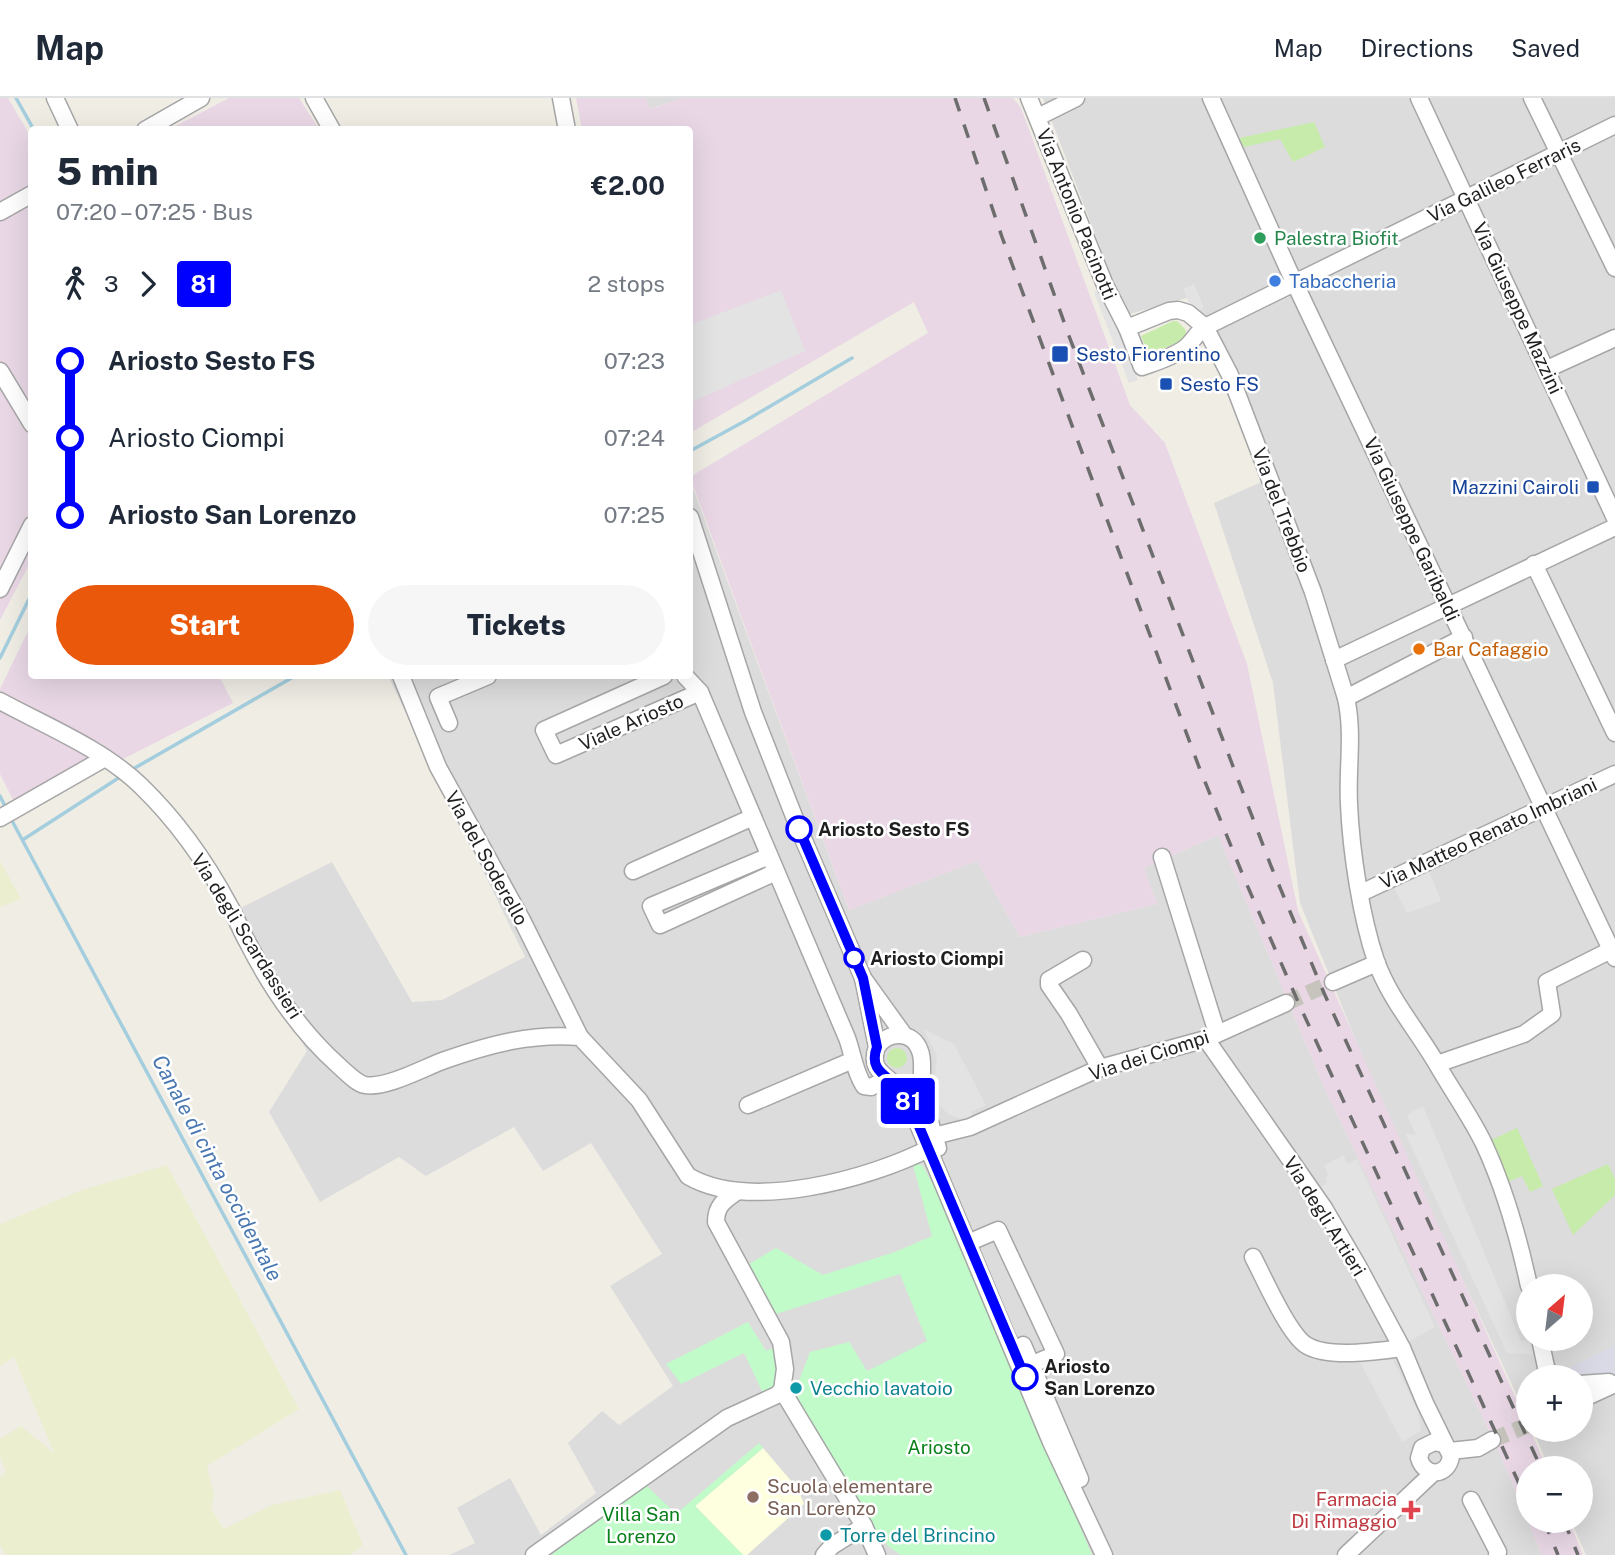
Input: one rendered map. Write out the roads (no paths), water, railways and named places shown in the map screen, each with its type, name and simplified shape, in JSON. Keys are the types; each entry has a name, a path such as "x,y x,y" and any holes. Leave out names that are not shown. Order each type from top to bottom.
{"street":[{"path":"55,98 68,126"},
{"path":"152,126 201,98"},
{"path":"314,98 330,126"},
{"path":"555,98 566,123"},
{"path":"561,98 566,123"},
{"name":"Via Antonio Pacinotti","path":"1029,98 1105,285 1127,328 1142,367 1186,347 1205,327"},
{"path":"1038,117 1076,98"},
{"name":"Via Giuseppe Garibaldi","path":"1211,98 1295,282 1613,954"},
{"name":"Via Giuseppe Mazzini","path":"1419,98 1615,517"},
{"path":"1532,98 1615,268"},
{"name":"Via Galileo Ferraris","path":"1205,327 1615,125"},
{"path":"0,212 28,196"},
{"path":"1127,328 1178,310 1188,313 1205,327"},
{"name":"Via del Trebbio","path":"1205,327 1234,386 1313,592 1346,698 1351,751 1349,803 1369,939 1377,963 1391,994 1437,1064 1485,1147 1526,1274"},
{"path":"1547,369 1615,338"},
{"path":"0,371 28,417"},
{"path":"693,526 723,625"},
{"path":"1334,660 1615,527"},
{"path":"0,589 28,532"},
{"path":"693,552 795,819 863,978 877,1047 874,1063 880,1074 902,1090 910,1105 1051,1442 1104,1555"},
{"path":"1534,564 1615,733"},
{"path":"1346,698 1464,637"},
{"name":"Via del Soderello","path":"402,679 438,767 522,920 580,1037"},
{"path":"449,723 438,697 481,679"},
{"name":"Viale Ariosto","path":"657,679 544,730 556,755 700,692"},
{"path":"690,679 700,692 847,1038 857,1076 864,1086 870,1087 888,1079 904,1081 917,1072 921,1065"},
{"name":"Via degli Scardassieri","path":"0,701 106,758 141,786 175,824 230,905 248,945 281,998 320,1049 361,1084 373,1086 385,1083 447,1059 525,1037 580,1037"},
{"path":"6,814 106,758"},
{"name":"Via Matteo Renato Imbriani","path":"1361,893 1615,774"},
{"path":"633,871 753,817"},
{"path":"769,856 651,905 660,925 776,872"},
{"name":"Via degli Artieri","path":"1162,858 1211,1036 1324,1208 1358,1266 1402,1348 1446,1447"},
{"path":"1437,1064 1524,1034 1552,1014 1547,982 1613,954"},
{"path":"1083,960 1050,978 1049,985 1100,1068"},
{"path":"1333,982 1377,963"},
{"path":"863,978 904,1035 917,1045 921,1053 927,1146 977,1239 1115,1555"},
{"name":"Via dei Ciompi","path":"738,1191 810,1188 877,1170 1100,1068 1211,1036 1286,1003"},
{"path":"877,1047 890,1036 904,1035"},
{"path":"580,1037 639,1100 688,1176 701,1184 738,1191"},
{"path":"748,1105 853,1060"},
{"path":"534,1555 727,1418 777,1395 782,1390 785,1369 781,1342 716,1222 716,1213 721,1203 738,1191"},
{"path":"977,1239 998,1230 1056,1354 1028,1366 1014,1349"},
{"path":"1253,1257 1294,1332 1304,1343 1314,1349 1326,1351 1372,1352 1402,1348"},
{"path":"1309,1360 1326,1351"},
{"path":"1593,1383 1615,1382"},
{"path":"1593,1393 1615,1382"},
{"path":"782,1390 864,1526 877,1555"},
{"name":"Via degli Artieri","path":"1425,1404 1426,1444"},
{"path":"1446,1447 1451,1457 1448,1467 1439,1473 1428,1471 1419,1458 1426,1444 1434,1441 1446,1447 1478,1448 1492,1440"},
{"path":"1346,1555 1415,1489 1428,1471"},
{"path":"1471,1500 1499,1552 1497,1555"},
{"path":"824,1555 832,1546 864,1526"}],"waterway":[{"name":"Canale di cinta occidentale","path":"16,98 32,126"},
{"path":"693,449 852,358"},
{"name":"Canale di cinta occidentale","path":"0,658 28,601"},
{"path":"133,769 290,679"},
{"path":"24,839 120,777"},
{"name":"Canale di cinta occidentale","path":"0,796 7,810"},
{"name":"Canale di cinta occidentale","path":"10,817 406,1555"}],"tunnel":[{"path":"1286,1003 1333,982"},
{"path":"1492,1440 1516,1430"}],"railway":[{"path":"955,98 1002,237 1199,767 1244,878 1516,1477"},
{"path":"984,98 1069,336 1271,866 1324,993 1536,1456"},
{"path":"1549,1533 1558,1555"},
{"path":"1569,1533 1578,1555"}],"place":[{"name":"Palestra Biofit","path":"1260,238"},
{"name":"Tabaccheria","path":"1275,281"},
{"name":"Sesto Fiorentino","path":"1060,354"},
{"name":"Sesto FS","path":"1166,384"},
{"name":"Mazzini Cairoli","path":"1593,487"},
{"name":"Bar Cafaggio","path":"1419,649"},
{"name":"Ariosto Sesto FS","path":"799,829"},
{"name":"Ariosto Ciompi","path":"854,958"},
{"name":"Ariosto San Lorenzo","path":"1025,1377"},
{"name":"Vecchio lavatoio","path":"796,1388"},
{"name":"Scuola elementare San Lorenzo","path":"753,1497"},
{"name":"Farmacia Di Rimaggio","path":"1411,1510"},
{"name":"Torre del Brincino","path":"826,1535"}],"park label":[{"name":"Ariosto","path":"939,1447"},
{"name":"Villa San Lorenzo","path":"641,1525"}]}
